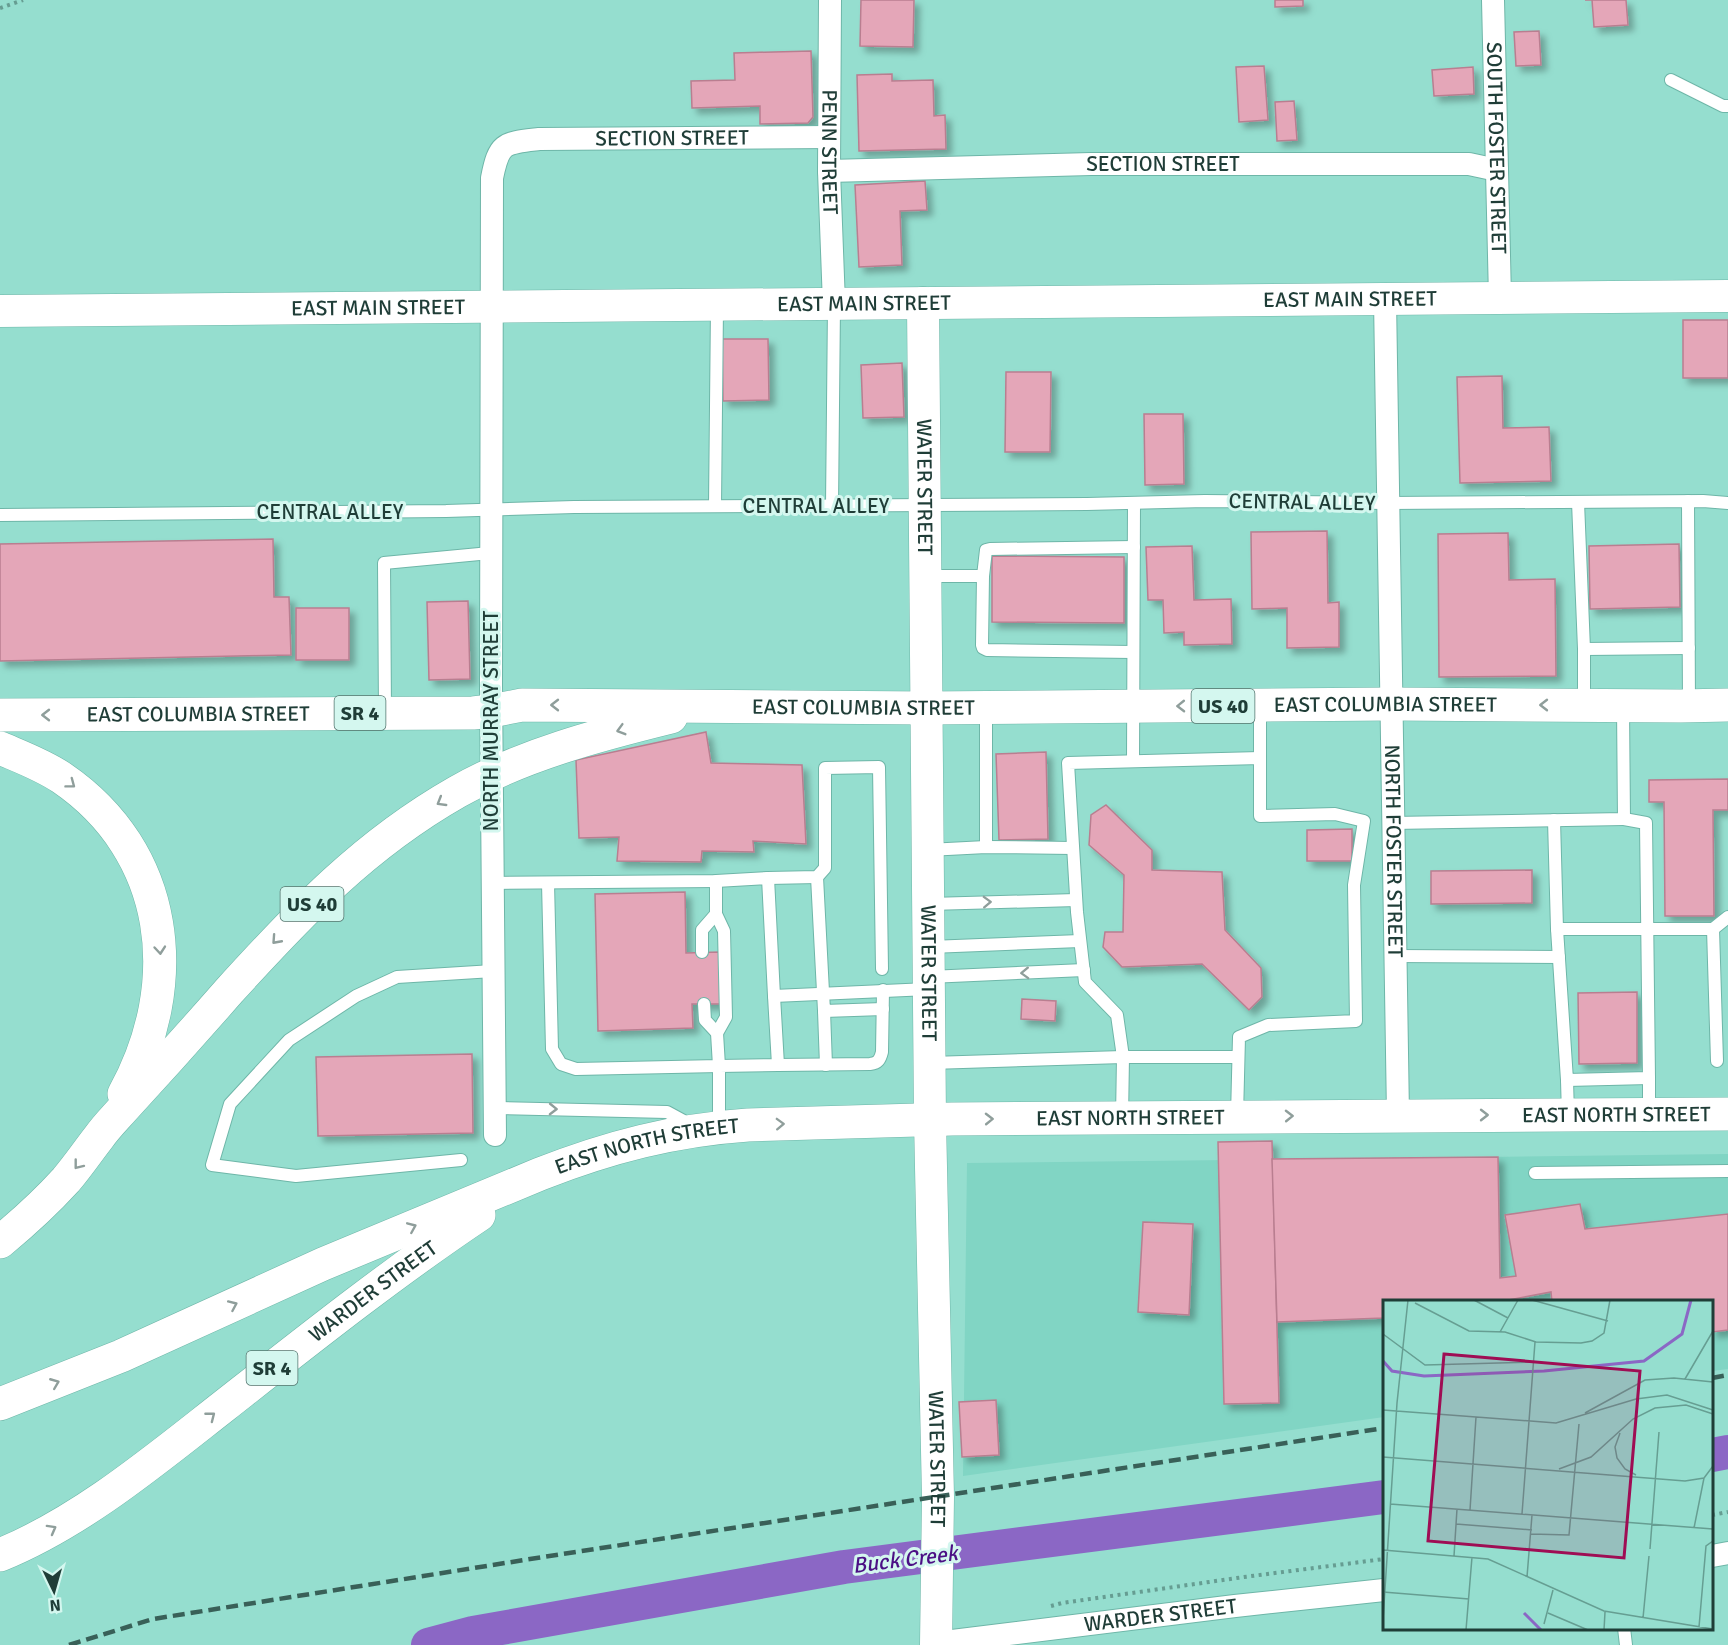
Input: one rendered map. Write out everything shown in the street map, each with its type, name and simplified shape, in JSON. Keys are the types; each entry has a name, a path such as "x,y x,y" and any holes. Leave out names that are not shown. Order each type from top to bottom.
{"main road":[{"name":"EAST MAIN STREET","path":"0,311 1728,296"},
{"name":"WATER STREET","path":"922,303 930,1120 937,1519 936,1636"},
{"name":"EAST COLUMBIA STREET","path":"0,715 473,713 522,705 926,708 1392,704 1728,705"},
{"name":"US 40","path":"0,1242 25,1221 66,1179 100,1135 284,931 330,885 369,851 418,816 491,775 539,755 623,729 719,705"},
{"path":"0,748 40,765 82,792 105,815 124,840 139,865 149,891 157,924 161,962 158,996 151,1028 137,1068 126,1092 100,1135"},
{"name":"EAST NORTH STREET","path":"540,1174 625,1144 709,1128 930,1120 1728,1114"},
{"path":"0,1404 121,1356 323,1264 540,1174"},
{"name":"WARDER STREET","path":"0,1555 58,1526 109,1493 359,1300 442,1240 540,1174"}],"street":[{"name":"PENN STREET","path":"830,0 824,136 829,171 834,304"},
{"name":"SOUTH FOSTER STREET","path":"1493,0 1500,298"},
{"name":"SECTION STREET","path":"526,140 824,136"},
{"name":"NORTH MURRAY STREET","path":"495,1135 490,553 492,178 496,158 503,147 514,141 526,140"},
{"name":"SECTION STREET","path":"829,171 1091,164 1469,164 1497,170"},
{"name":"NORTH FOSTER STREET","path":"1386,299 1398,1115"},
{"path":"1713,1556 1728,1553"},
{"name":"WARDER STREET","path":"936,1636 1383,1590"}],"lane":[{"path":"1671,80 1723,106 1728,106"},
{"path":"832,506 834,304"},
{"path":"715,506 717,305"},
{"name":"CENTRAL ALLEY","path":"0,515 1205,501 1388,503 1703,501 1728,503"},
{"path":"1578,501 1584,706"},
{"path":"1688,501 1689,706"},
{"path":"1132,761 1134,503"},
{"path":"1133,652 987,650 982,645 983,576 986,550 1134,548"},
{"path":"385,713 384,563 490,553"},
{"path":"926,576 983,576"},
{"path":"1584,649 1689,648"},
{"path":"1237,1117 1239,1036 1268,1025 1356,1021 1354,885 1364,821 1335,814 1260,816 1260,705"},
{"path":"1623,706 1624,819"},
{"path":"986,708 986,847"},
{"path":"1122,1118 1123,1057 1117,1015 1085,982 1083,970 1076,900 1068,763 1260,758"},
{"path":"826,1065 817,877 825,868 825,768 879,767 882,969"},
{"path":"1393,823 1624,819 1646,824 1649,1114"},
{"path":"1554,820 1557,929 1568,1114"},
{"path":"928,850 986,847 1073,848"},
{"path":"492,883 716,881 817,877"},
{"path":"768,878 778,1065"},
{"path":"495,1108 667,1112 709,1128 719,1066 717,1032 726,1017 724,931 716,914 716,881"},
{"path":"548,883 552,1049 561,1064 576,1069 877,1063 881,1059 882,1052 883,990"},
{"path":"928,904 1076,900"},
{"path":"702,952 702,930 716,914"},
{"path":"1557,929 1713,928 1728,917"},
{"path":"1713,928 1717,1061"},
{"path":"774,996 883,990 929,971 1080,941"},
{"path":"1395,956 1559,957"},
{"path":"929,971 1083,970"},
{"path":"461,1160 297,1176 212,1166 230,1104 289,1040 356,996 397,977 493,971"},
{"path":"704,1004 705,1020 717,1032"},
{"path":"824,1011 883,1009"},
{"path":"930,1063 1123,1057 1238,1057"},
{"path":"1567,1080 1649,1078"},
{"path":"1535,1173 1728,1171"},
{"path":"1624,1630 1626,1645"}],"path":[{"path":"0,8 23,0"},
{"path":"1713,1515 1728,1512"}],"shaded area":[{"path":"1728,1154 1728,1369 1713,1371 1713,1300 1383,1300 1383,1417 963,1476 967,1163"}],"building":[{"path":"861,0 914,0 913,47 860,46"},
{"path":"1275,0 1303,0 1303,6 1275,7"},
{"path":"1592,0 1626,0 1628,25 1594,27"},
{"path":"1539,31 1541,65 1516,66 1514,32"},
{"path":"811,51 813,117 808,123 760,124 760,106 692,108 691,81 735,80 734,53"},
{"path":"1264,66 1268,120 1239,122 1236,67"},
{"path":"1473,67 1474,94 1434,96 1432,70"},
{"path":"892,74 892,81 933,80 934,116 945,115 946,149 859,151 857,75"},
{"path":"1294,101 1297,140 1277,141 1275,102"},
{"path":"925,181 927,210 900,211 902,265 859,267 855,185"},
{"path":"1683,320 1728,320 1728,378 1683,378"},
{"path":"722,339 768,339 769,400 723,401"},
{"path":"902,363 904,417 863,418 861,365"},
{"path":"1006,372 1051,372 1050,452 1005,452"},
{"path":"1502,376 1503,428 1549,427 1551,481 1460,483 1457,377"},
{"path":"1144,414 1183,414 1184,484 1145,485"},
{"path":"1327,531 1328,603 1339,602 1339,647 1287,648 1287,608 1252,609 1251,532"},
{"path":"1508,533 1509,580 1555,579 1556,676 1439,677 1438,534"},
{"path":"273,539 274,597 289,597 291,655 0,661 0,544"},
{"path":"1679,544 1680,607 1590,609 1589,546"},
{"path":"1192,546 1194,600 1231,599 1232,644 1184,645 1184,632 1164,633 1163,600 1148,600 1146,547"},
{"path":"992,556 1124,557 1124,623 992,622"},
{"path":"468,601 470,679 429,680 427,602"},
{"path":"296,608 349,608 349,660 296,660"},
{"path":"706,732 711,763 802,765 806,844 753,841 754,852 702,851 701,862 617,861 619,837 579,838 576,760"},
{"path":"1046,752 1048,839 999,840 996,754"},
{"path":"1728,779 1728,810 1713,810 1714,916 1665,916 1664,802 1649,802 1649,780"},
{"path":"1106,805 1152,850 1152,870 1222,872 1225,930 1261,968 1262,997 1249,1010 1202,964 1122,967 1103,947 1105,932 1123,932 1124,875 1089,845 1091,815"},
{"path":"1352,829 1352,861 1307,861 1307,830"},
{"path":"1532,870 1532,903 1431,904 1431,871"},
{"path":"685,892 686,953 720,952 721,1004 692,1004 693,1028 598,1031 595,894"},
{"path":"1637,992 1637,1063 1579,1064 1578,993"},
{"path":"1022,999 1056,1001 1055,1021 1021,1019"},
{"path":"472,1054 473,1133 318,1136 316,1057"},
{"path":"1272,1141 1279,1403 1224,1404 1218,1142"},
{"path":"1498,1157 1500,1278 1516,1276 1505,1215 1580,1204 1585,1229 1728,1214 1728,1330 1713,1332 1713,1300 1552,1300 1551,1292 1509,1300 1383,1300 1383,1318 1277,1322 1272,1159"},
{"path":"1143,1222 1193,1224 1189,1315 1138,1312"},
{"path":"996,1400 999,1455 962,1457 959,1402"}],"waterway":[{"name":"Buck Creek","path":"1713,1455 1728,1452"},
{"name":"Buck Creek","path":"428,1645 473,1633 844,1567 1383,1497"}],"railway":[{"path":"1713,1378 1728,1375"},
{"path":"69,1645 153,1619 1383,1428"}]}
